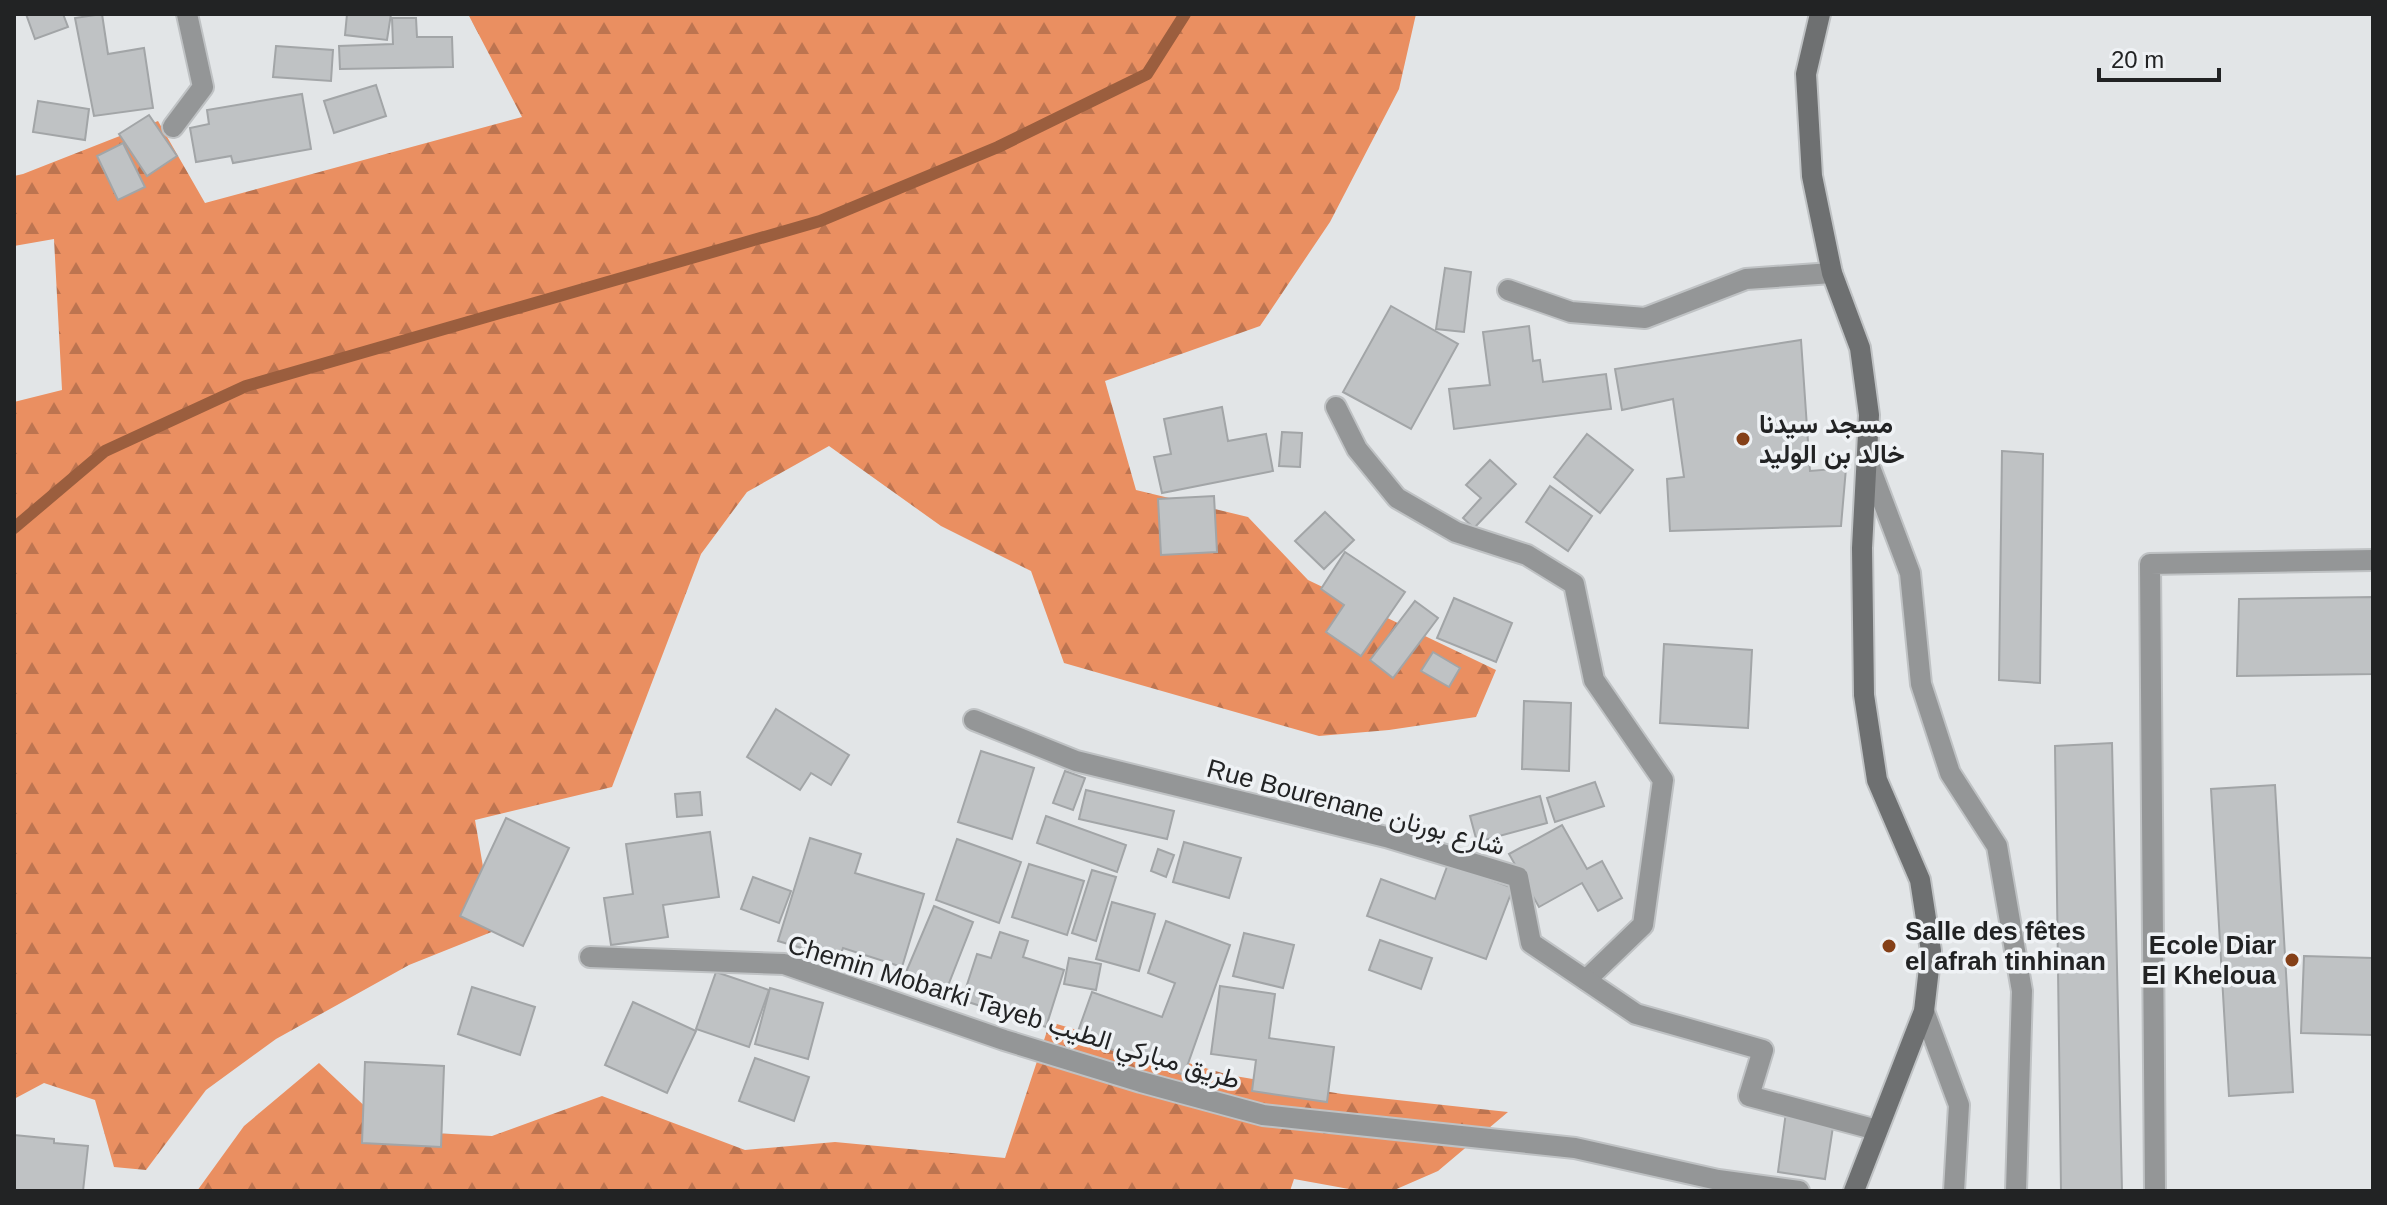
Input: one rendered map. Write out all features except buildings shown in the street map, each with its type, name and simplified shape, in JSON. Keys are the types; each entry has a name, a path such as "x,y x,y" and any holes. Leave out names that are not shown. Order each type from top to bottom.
{"street":[{"path":"173,127 203,87 187,14"},
{"path":"1820,14 1806,74 1812,176 1832,273 1860,348 1869,415 1862,548 1864,695 1877,780 1920,880 1931,951 1924,1011 1854,1191"},
{"path":"1508,290 1571,312 1645,318 1746,279 1832,273"},
{"path":"1336,407 1357,449 1397,498 1456,532 1527,555 1574,584 1594,680 1663,780 1643,925 1586,980"},
{"path":"1868,462 1910,573 1921,684 1950,773 1997,846 2022,991 2016,1191"},
{"path":"2155,1191 2150,564 2373,560"},
{"name":"Rue Bourenane شارع بورنان","path":"974,720 1076,761 1386,837 1518,877 1531,943 1636,1014 1763,1050 1749,1096 1877,1130"},
{"name":"Chemin Mobarki Tayeb طريق مباركي الطيب","path":"590,957 784,964 1004,1040 1263,1115 1575,1148 1718,1180 1799,1191"},
{"path":"1924,1011 1959,1105 1954,1191"}],"green space":[{"path":"468,14 1416,14 1399,89 1330,222 1260,326 1105,381 1136,490 1248,517 1308,580 1496,670 1476,717 1389,730 1319,736 1064,663 1031,571 941,526 829,446 747,492 701,554 612,787 475,820 494,931 409,965 276,1039 206,1090 146,1170 114,1167 95,1100 44,1083 14,1099 14,402 62,390 54,239 14,246 14,176 158,121 205,203 522,117"},
{"path":"1050,1022 1229,1075 1342,1094 1508,1112 1438,1171 1392,1191 1360,1191 1294,1179 1290,1191 197,1191 244,1126 319,1063 391,1131 492,1136 602,1096 745,1150 835,1142 1005,1158"}],"waterway":[{"path":"14,528 105,451 246,386 820,221 998,147 1147,74 1185,14"}],"place":[{"name":"مسجد سيدنا خالد بن الوليد","path":"1743,439"},
{"name":"Salle des fêtes el afrah tinhinan","path":"1889,946"},
{"name":"Ecole Diar El Kheloua","path":"2292,960"}]}
